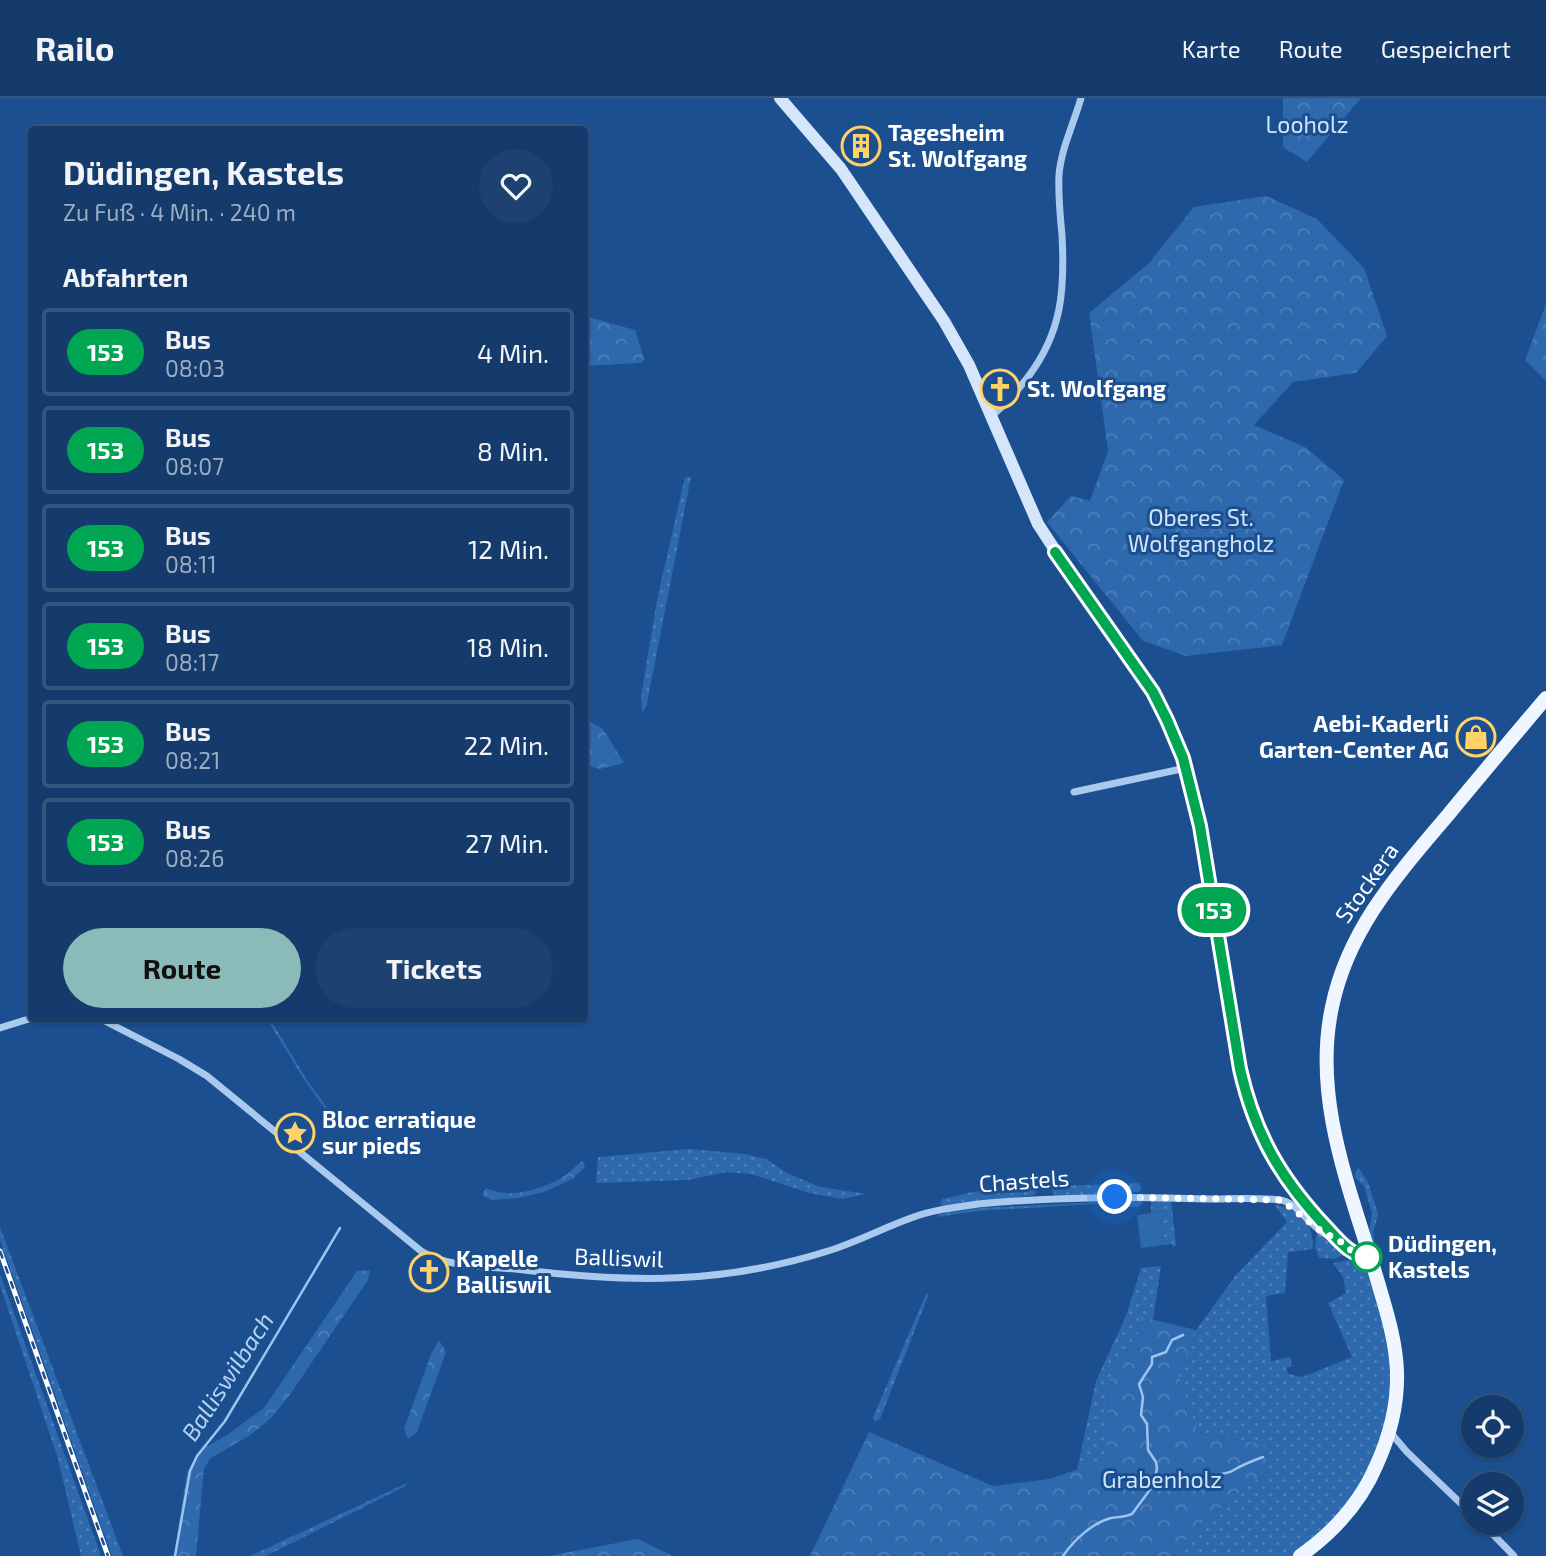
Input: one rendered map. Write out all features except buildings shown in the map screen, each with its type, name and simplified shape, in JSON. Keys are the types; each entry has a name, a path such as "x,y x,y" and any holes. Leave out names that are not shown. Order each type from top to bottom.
{"main road":[{"path":"780,98 846,175 944,321 969,365 991,416"},
{"name":"Chastels","path":"991,416 1029,506 1055,552 1153,692 1172,729 1186,768 1202,836 1240,1069 1251,1112 1267,1150 1286,1180 1336,1238 1361,1257 1370,1256"},
{"name":"Stockera","path":"1300,1556 1327,1535 1354,1505 1375,1470 1389,1431 1396,1392 1395,1353 1390,1324 1334,1130 1326,1086 1327,1035 1340,978 1357,934 1380,898 1546,698"},
{"path":"1347,1248 1365,1236"}],"street":[{"path":"1054,335 1060,307 1062,276 1059,176 1062,155 1081,98"},
{"path":"991,416 1022,384 1063,325"},
{"path":"1074,792 1186,768"},
{"path":"0,1028 28,1019"},
{"name":"Balliswil","path":"107,1022 201,1072 421,1251 448,1261 601,1279 701,1277 797,1260 857,1241 914,1216 954,1208"},
{"name":"Chastels","path":"954,1208 979,1204 1136,1196 1281,1200 1325,1234 1336,1238"},
{"path":"1389,1431 1461,1504"},
{"path":"1494,1535 1514,1556"}],"green space":[{"name":"Looholz","path":"1283,98 1361,98 1307,162 1283,147"},
{"name":"Oberes St. Wolfgangholz","path":"1266,196 1317,219 1364,268 1387,336 1356,373 1293,382 1254,425 1305,447 1344,480 1282,645 1186,656 1143,641 1047,522 1071,496 1090,501 1108,451 1089,313 1149,263 1194,207"},
{"path":"1546,304 1546,381 1525,360"},
{"path":"588,317 635,330 644,359 641,363 588,366"},
{"path":"685,477 691,477 649,693 642,712 641,696 657,600"},
{"path":"588,721 603,729 624,763 600,769 588,766"},
{"path":"269,1022 272,1022 332,1118 305,1081"},
{"path":"690,1149 745,1154 766,1159 789,1174 820,1187 867,1194 842,1199 809,1193 751,1174 726,1172 688,1180 596,1183 598,1157"},
{"path":"583,1161 585,1167 572,1179 544,1192 519,1198 491,1200 482,1195 486,1188 516,1193 548,1185"},
{"path":"1358,1167 1368,1182 1378,1214 1373,1234 1378,1254 1375,1254 1369,1234 1372,1213 1364,1186 1354,1177"},
{"path":"1139,1183 1142,1188 1138,1192 1055,1196 1052,1190 1057,1186"},
{"path":"1033,1187 1037,1192 1033,1195 946,1206 940,1204 942,1199 972,1192"},
{"path":"1140,1200 1143,1204 1136,1207 1111,1203 977,1211 937,1217 939,1214 979,1208"},
{"path":"1151,1200 1171,1200 1176,1246 1164,1245 1159,1212 1151,1213"},
{"path":"1274,1204 1304,1218 1311,1230 1313,1249 1288,1252 1285,1293 1266,1296 1271,1361 1290,1357 1292,1366 1286,1368 1289,1374 1302,1377 1352,1357 1328,1303 1346,1293 1343,1277 1333,1263 1350,1260 1361,1262 1365,1265 1389,1334 1393,1373 1387,1428 1355,1498 1294,1556 1172,1556 1205,1521 1269,1471 1263,1444 1198,1433 1178,1376 1196,1330 1236,1275 1287,1222"},
{"path":"1159,1212 1164,1245 1141,1248 1137,1215"},
{"path":"0,1227 123,1556 112,1556 0,1240"},
{"path":"1317,1231 1341,1249 1342,1255 1335,1259 1319,1258 1315,1248"},
{"path":"1161,1266 1153,1319 1142,1317 1138,1333 1108,1382 1106,1460 1077,1470 1096,1381 1126,1316 1141,1268"},
{"path":"370,1270 368,1280 271,1418 249,1436 211,1458 204,1468 196,1556 174,1556 187,1472 199,1451 227,1435 264,1408 357,1271"},
{"path":"0,1274 101,1556 81,1556 58,1459 0,1285"},
{"path":"926,1294 929,1294 880,1419 875,1422 873,1417"},
{"name":"Grabenholz","path":"1142,1317 1196,1330 1179,1376 1198,1433 1263,1444 1269,1471 1205,1521 1172,1556 810,1556 869,1432 993,1486 1049,1479 1106,1460 1108,1382 1138,1333"},
{"path":"439,1340 446,1352 417,1432 408,1439 404,1429 431,1354"},
{"path":"407,1483 406,1486 266,1556 250,1556"},
{"path":"638,1539 673,1556 548,1556"}],"waterway":[{"name":"Balliswilbach","path":"175,1556 190,1471 197,1456 225,1421 340,1228"},
{"path":"1063,1556 1090,1528 1111,1518 1132,1514 1152,1487 1157,1469 1148,1450 1147,1424 1141,1415 1143,1397 1139,1384 1152,1364 1152,1357 1166,1352 1172,1340 1183,1335"},
{"path":"1154,1479 1187,1479 1224,1473 1263,1457"}],"railway":[{"path":"0,1251 108,1556"}],"bus line":[{"name":"153","path":"1055,552 1153,692 1183,758 1200,826 1240,1069 1259,1133 1273,1161 1312,1212 1344,1246 1361,1257 1370,1256"}],"place":[{"name":"Tagesheim St. Wolfgang","path":"861,146"},
{"name":"St. Wolfgang","path":"1000,389"},
{"name":"Aebi-Kaderli Garten-Center AG","path":"1476,737"},
{"name":"Bloc erratique sur pieds","path":"295,1133"},
{"name":"Düdingen, Kastels","path":"1367,1257"},
{"name":"Kapelle Balliswil","path":"429,1272"}],"route":[{"path":"1115,1197 1281,1200 1325,1234 1336,1238 1357,1255 1367,1257"}]}
